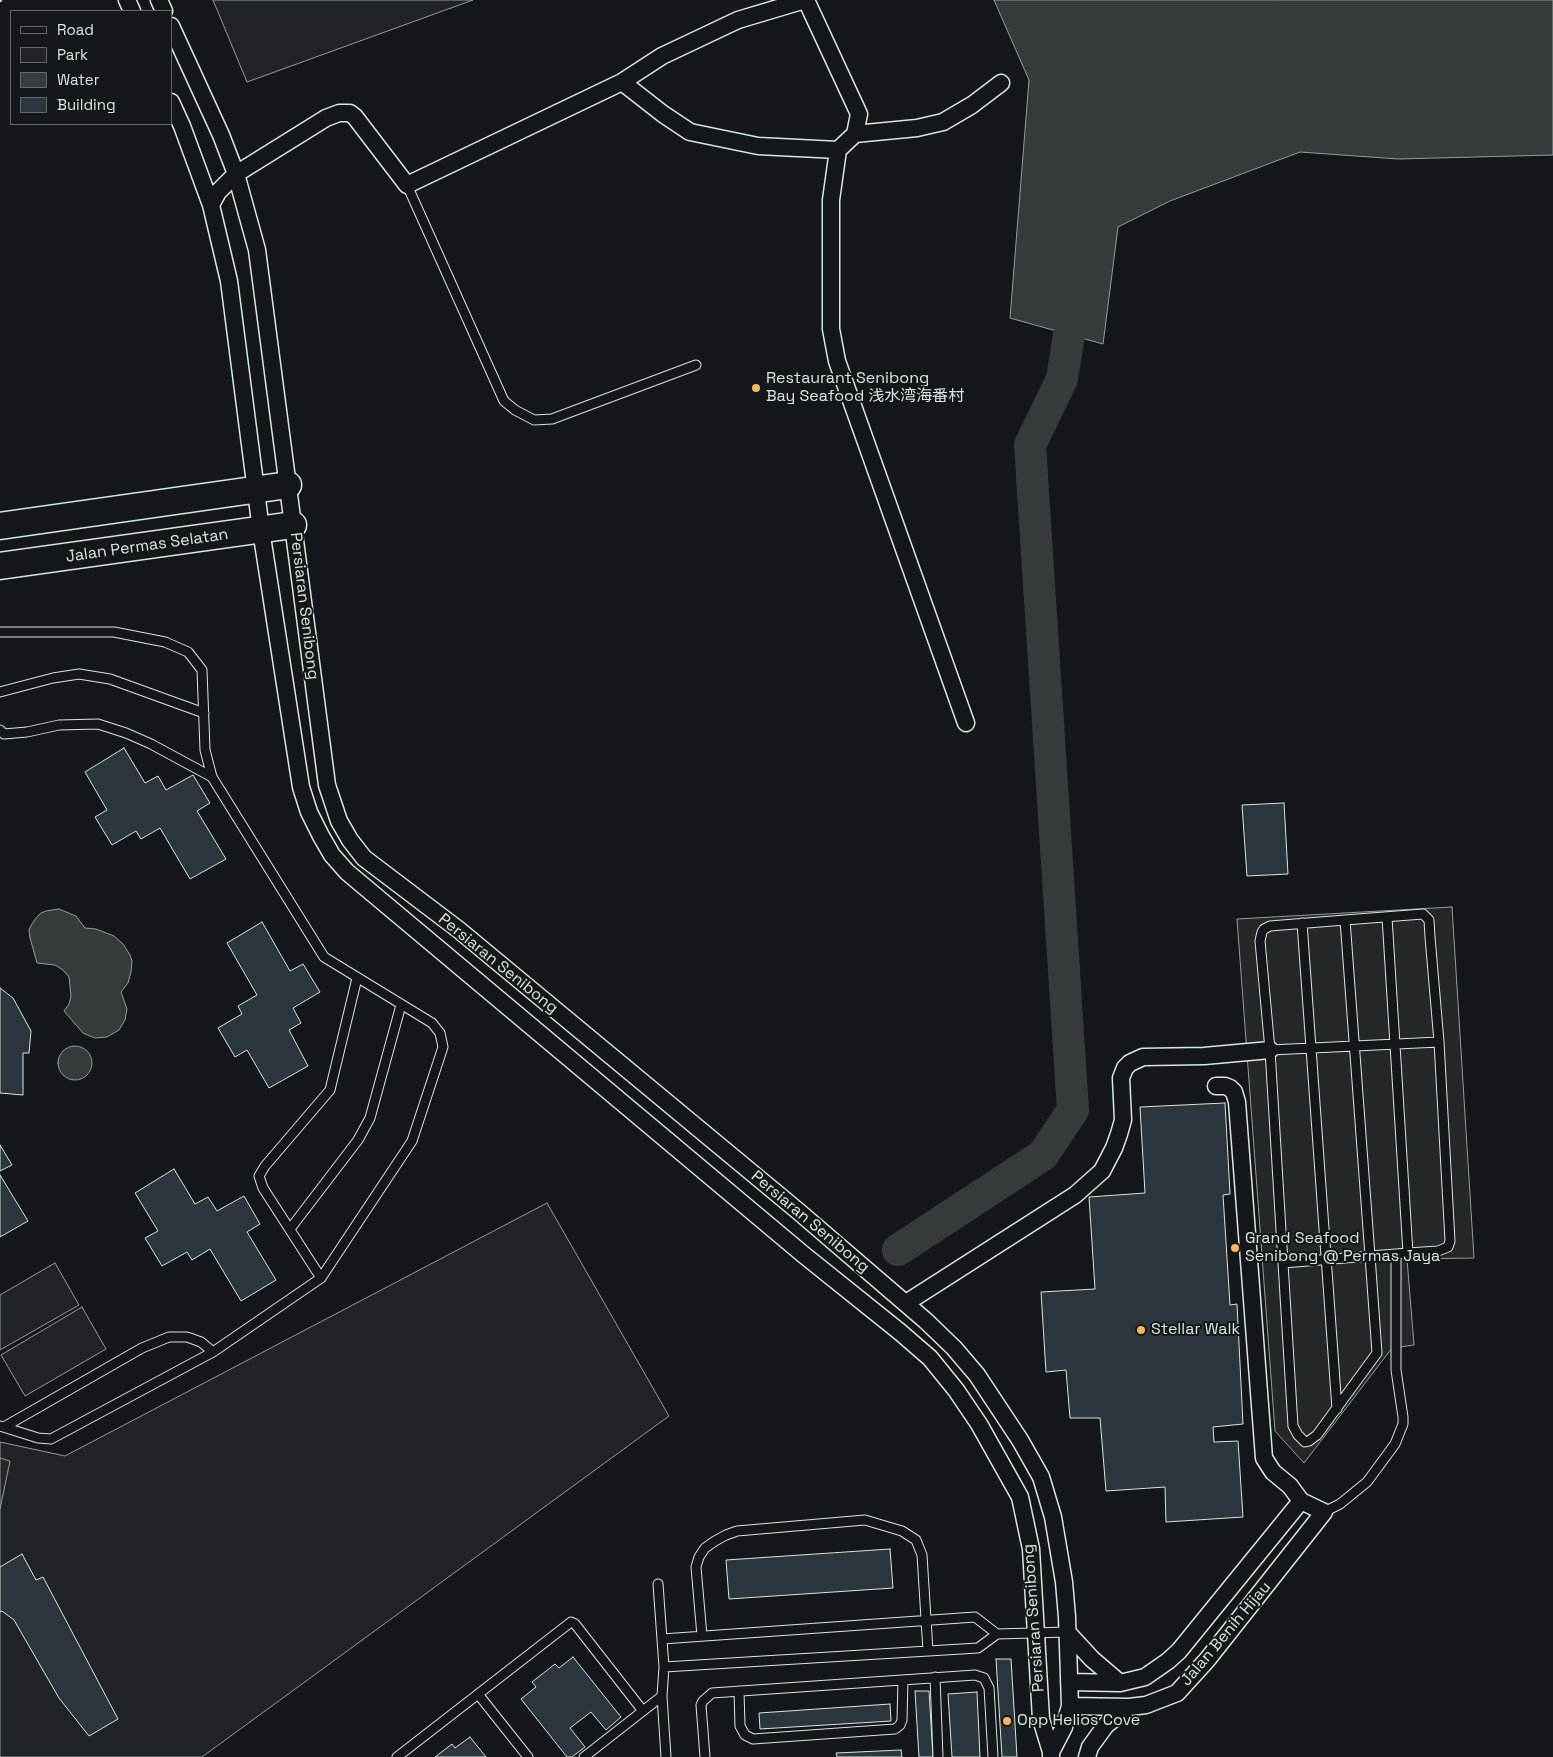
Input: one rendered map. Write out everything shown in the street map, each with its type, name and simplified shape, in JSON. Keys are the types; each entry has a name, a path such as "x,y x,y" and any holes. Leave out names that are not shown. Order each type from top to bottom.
{"main road":[{"path":"0,526 288,485"},
{"name":"Jalan Permas Selatan","path":"0,566 293,525"}],"street":[{"path":"211,205 218,192 236,174 326,118 345,112 354,117 407,185 622,82 662,56 738,20 805,0 858,114 855,134"},
{"name":"Persiaran Senibong","path":"172,28 221,135 236,174 257,250 327,785 339,821 350,840 364,858 459,930 902,1299 954,1348 977,1375 1016,1433 1041,1477 1048,1496 1054,1526 1064,1582 1068,1632 1070,1706 1064,1727 1051,1754"},
{"path":"622,82 690,132 758,146 838,150"},
{"path":"966,723 837,361 831,329 831,200 838,150 855,134 916,128 943,122 972,105 1001,83"},
{"name":"Persiaran Senibong","path":"172,104 211,205 229,281 261,530 301,787 309,812 332,855 347,872 804,1255 900,1332 930,1358 956,1390 991,1444 1020,1497 1032,1549 1041,1719 1051,1754"},
{"path":"902,1299 1060,1205 1089,1184 1102,1171 1120,1134 1123,1120 1121,1078 1122,1072 1130,1063 1144,1057 1204,1056 1270,1050"},
{"path":"1216,1086 1230,1088 1234,1092 1237,1102 1264,1458 1268,1466 1290,1486 1301,1501 1324,1512"},
{"name":"Jalan Benih Hijau","path":"1069,1682 1120,1683 1145,1677 1168,1661 1179,1651 1301,1501"},
{"name":"Jalan Benih Hijau","path":"1070,1706 1129,1707 1146,1705 1177,1693 1208,1660 1324,1512"},
{"path":"1068,1632 1092,1659 1120,1683"},
{"path":"1086,1757 1090,1746 1106,1724 1129,1707"}],"lane":[{"path":"407,185 504,401 514,410 534,420 552,419 696,365"},
{"path":"0,632 114,632 165,642 188,652 202,670 205,750 212,777 324,957 432,1023 440,1033 443,1047 412,1142 321,1278 213,1352 51,1438 38,1438 2,1427"},
{"path":"0,692 53,678 79,674 110,679 204,713"},
{"path":"0,730 4,734 27,732 59,725 98,724 151,744 212,777"},
{"path":"1283,1263 1326,1260 1370,1256 1438,1251 1448,1247 1450,1241 1439,1042 1429,920 1423,914 1302,923 1270,926 1262,932 1260,941 1270,1050 1283,1263 1294,1426 1304,1442 1313,1440 1377,1353 1370,1256 1354,1046 1345,920"},
{"path":"1387,917 1408,1253"},
{"path":"1302,923 1337,1409"},
{"path":"321,1278 263,1188 260,1176 265,1166 330,1090 357,978"},
{"path":"290,1229 358,1140 370,1118 401,1004"},
{"path":"1270,1050 1439,1042"},
{"path":"1324,1512 1340,1504 1367,1482 1395,1444 1403,1424 1396,1370 1396,1254"},
{"path":"2,1427 142,1348 169,1337 187,1338 201,1342 213,1352"},
{"path":"702,1636 696,1567 699,1557 710,1545 726,1535 737,1531 865,1520 902,1531 916,1540 922,1555 928,1651"},
{"path":"658,1584 664,1667 662,1696 666,1757"},
{"path":"662,1639 975,1617 997,1634"},
{"path":"396,1757 571,1622 575,1624 643,1711"},
{"path":"664,1667 978,1648 997,1634 1068,1632"},
{"path":"705,1757 701,1705 712,1693 936,1676 975,1675 988,1682 993,1757"},
{"path":"936,1676 938,1757"},
{"path":"739,1690 740,1726 745,1734 753,1738 772,1737 895,1729 902,1720 903,1680"},
{"path":"478,1694 528,1757"},
{"path":"584,1757 662,1696"}],"green space":[{"path":"213,0 473,0 247,82"},
{"path":"547,1203 669,1416 202,1757 0,1757 0,1442 65,1456"},
{"path":"55,1263 79,1305 0,1350 0,1295"},
{"path":"82,1307 106,1349 25,1396 1,1355"}],"shaded area":[{"path":"1452,907 1474,1258 1407,1259 1414,1345 1392,1348 1304,1463 1275,1431 1237,919"},
{"path":"0,1458 10,1461 0,1509"}],"water":[{"path":"994,0 1553,0 1553,155 1398,159 1300,152 1170,201 1118,227 1103,344 1010,318 1029,80"},
{"path":"59,909 76,916 85,928 96,929 114,936 123,944 130,955 132,961 131,972 128,983 121,992 127,1009 125,1020 119,1030 107,1037 95,1038 83,1033 64,1011 69,1004 71,996 69,977 55,965 37,963 29,930 41,913"},
{"path":"75,1046 87,1051 92,1063 87,1075 75,1080 63,1075 58,1063 63,1051"}],"building":[{"path":"124,748 145,783 158,776 166,790 193,775 210,803 197,811 226,859 190,879 160,828 141,839 136,831 112,845 95,817 107,810 85,772"},
{"path":"1284,803 1288,874 1247,876 1242,805"},
{"path":"262,922 290,971 303,964 320,992 293,1008 301,1023 289,1030 308,1066 269,1088 247,1050 235,1057 218,1028 242,1014 238,1006 257,995 227,943"},
{"path":"0,988 13,998 31,1031 29,1053 23,1053 23,1095 0,1093"},
{"name":"Stellar Walk","path":"1225,1103 1230,1194 1223,1195 1230,1305 1237,1304 1243,1424 1213,1427 1214,1442 1238,1441 1243,1517 1166,1522 1165,1487 1106,1491 1100,1418 1070,1418 1066,1370 1046,1372 1041,1292 1095,1289 1089,1197 1145,1193 1140,1107"},
{"path":"0,1145 12,1165 0,1171"},
{"path":"174,1169 195,1204 208,1197 217,1211 244,1196 260,1224 247,1232 276,1280 241,1301 210,1249 192,1260 187,1252 162,1266 145,1238 158,1231 135,1193"},
{"path":"0,1175 28,1221 0,1237"},
{"path":"890,1549 893,1588 729,1599 726,1560"},
{"path":"22,1554 36,1580 43,1577 118,1719 89,1736 59,1698 14,1620 2,1611 0,1612 0,1567"},
{"path":"573,1657 621,1717 606,1730 591,1712 570,1728 585,1747 572,1757 567,1757 521,1699 536,1687 532,1682 555,1664 559,1668"},
{"path":"996,1659 1011,1659 1017,1757 1002,1757"},
{"path":"915,1691 929,1691 933,1757 919,1757"},
{"path":"977,1692 980,1757 952,1757 948,1694"},
{"path":"890,1704 891,1721 760,1729 759,1713"},
{"path":"470,1737 486,1757 435,1757 452,1744 455,1748"},
{"path":"901,1750 902,1757 837,1757 836,1753"}],"waterway":[{"path":"898,1250 1043,1155 1073,1110 1030,445 1062,379 1069,335"}],"place":[{"name":"Restaurant Senibong Bay Seafood 浅水湾海番村","path":"756,388"},
{"name":"Grand Seafood Senibong @ Permas Jaya","path":"1235,1248"},
{"name":"Stellar Walk","path":"1141,1330"},
{"name":"Opp Helios Cove","path":"1007,1721"}]}
